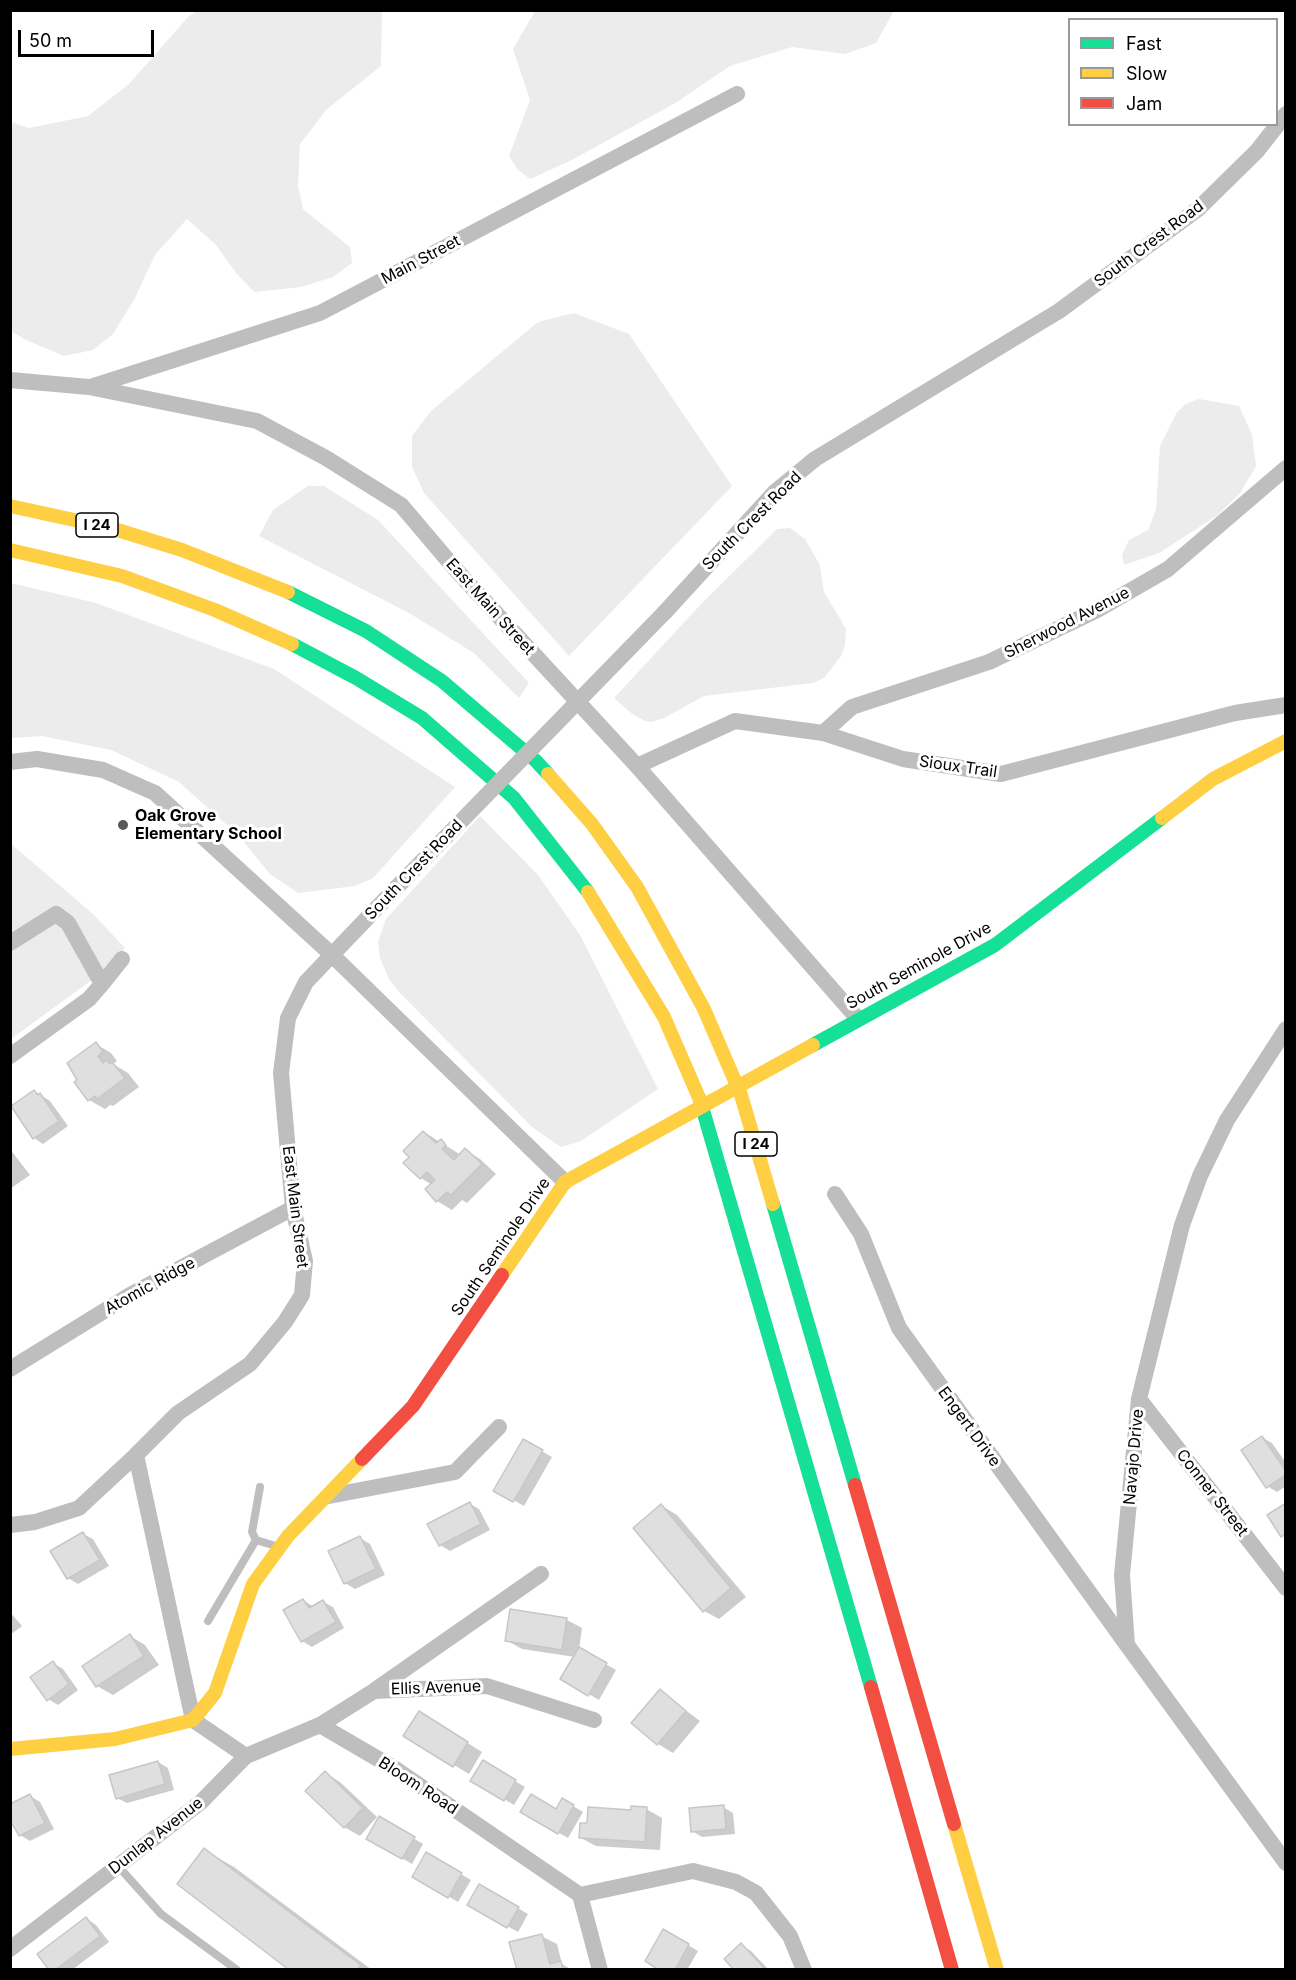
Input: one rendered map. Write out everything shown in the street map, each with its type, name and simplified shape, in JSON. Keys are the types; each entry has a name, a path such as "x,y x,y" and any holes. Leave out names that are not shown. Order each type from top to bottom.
{"main road":[{"name":"I 24","path":"10,506 111,528 182,550 290,593 366,631 442,681 536,761 592,824 637,887 704,1009 741,1095 997,1970"},
{"name":"I 24","path":"10,549 122,576 215,610 296,646 422,718 514,798 594,899 664,1017 709,1126 952,1970"},
{"name":"South Seminole Drive","path":"194,1720 215,1694 253,1584 280,1548 413,1406 565,1182 995,945 1212,779 1286,741"},
{"path":"10,1749 115,1739 194,1720"}],"street":[{"name":"Main Street","path":"89,387 320,313 737,94"},
{"name":"South Crest Road","path":"331,954 665,612 775,492 815,459 1068,304 1198,209 1257,152 1277,126"},
{"name":"East Main Street","path":"10,380 89,387 257,421 326,458 400,506 472,588 638,766 858,1019"},
{"name":"Sherwood Avenue","path":"823,733 852,707 989,662 1097,610 1167,569 1286,468"},
{"name":"Sioux Trail","path":"638,766 735,721 823,733 903,759 1001,774 1235,713 1286,705"},
{"path":"10,762 38,759 103,770 155,793 331,954 565,1182"},
{"path":"10,943 56,914 68,923 102,984"},
{"name":"East Main Street","path":"10,1525 36,1522 80,1508 178,1413 250,1364 285,1322 302,1295 305,1261 293,1208 280,1073 288,1018 306,982 331,954"},
{"path":"10,1056 89,999 122,959"},
{"name":"Navajo Drive","path":"1126,1645 1122,1575 1139,1399 1182,1225 1200,1176 1227,1120 1286,1029"},
{"name":"Engert Drive","path":"835,1194 861,1234 899,1328 1126,1645"},
{"name":"Atomic Ridge","path":"10,1369 130,1295 293,1208"},
{"name":"Conner Street","path":"1139,1399 1286,1588"},
{"path":"329,1496 455,1472 499,1426"},
{"path":"136,1455 194,1720 246,1756 320,1725"},
{"path":"374,1690 541,1574"},
{"path":"1126,1645 1286,1863"},
{"name":"Ellis Avenue","path":"320,1725 374,1690 487,1686 594,1720"},
{"name":"Bloom Road","path":"320,1725 397,1770 580,1895"},
{"name":"Dunlap Avenue","path":"10,1949 201,1802 246,1756"},
{"path":"600,1970 580,1895 693,1871 736,1882 756,1893 790,1936 804,1970"}],"lane":[{"path":"260,1487 252,1532 256,1540 280,1548"},
{"path":"208,1620 256,1540"},
{"path":"118,1866 161,1914 237,1970"}],"shaded area":[{"path":"197,11 382,11 381,66 326,110 300,144 298,186 303,209 350,247 352,263 333,277 301,287 254,292 237,274 216,245 187,219 155,255 134,300 113,334 93,350 64,356 26,340 11,331 11,122 29,128 88,116 129,84 188,17"},
{"path":"535,11 894,11 876,43 845,54 792,47 730,66 677,102 572,160 530,179 518,170 509,156 530,100 513,49"},
{"path":"574,313 629,334 732,486 569,656 424,493 412,467 412,436 431,411 538,322"},
{"path":"1199,399 1239,406 1252,435 1256,466 1240,493 1218,515 1159,553 1124,565 1122,555 1129,540 1148,530 1156,510 1160,446 1177,412 1186,404"},
{"path":"308,486 324,486 378,520 529,683 519,698 474,653 409,613 259,536 273,510"},
{"path":"790,528 805,539 820,565 824,592 846,629 845,645 841,656 824,678 813,683 704,696 664,718 651,722 631,713 614,698 702,603 777,529"},
{"path":"11,583 96,603 274,669 455,787 373,878 355,886 298,893 270,874 237,834 179,782 111,750 42,736 11,738"},
{"path":"480,816 538,875 580,935 658,1089 581,1141 561,1147 532,1127 400,993 389,979 380,958 378,942 386,919"},
{"path":"10,843 93,914 125,948 100,974 11,1039"}],"building":[{"path":"96,1042 103,1052 98,1056 103,1063 107,1060 110,1064 112,1062 125,1078 97,1099 95,1096 88,1101 74,1082 77,1080 67,1063"},
{"path":"34,1090 38,1095 40,1093 59,1121 33,1139 11,1106"},
{"path":"423,1131 436,1143 441,1139 446,1145 442,1149 454,1160 465,1148 482,1164 451,1195 447,1192 436,1202 425,1189 435,1180 427,1172 420,1179 403,1163 409,1157 403,1151"},
{"path":"1262,1436 1286,1471 1286,1475 1266,1488 1241,1450"},
{"path":"523,1439 543,1450 513,1502 493,1491"},
{"path":"470,1502 481,1524 439,1546 427,1524"},
{"path":"1286,1503 1286,1534 1281,1537 1267,1515"},
{"path":"661,1504 731,1588 703,1612 633,1528"},
{"path":"83,1532 100,1560 67,1579 50,1551"},
{"path":"360,1536 376,1569 344,1584 328,1551"},
{"path":"303,1599 309,1608 323,1600 336,1622 301,1642 283,1610"},
{"path":"510,1609 567,1618 562,1650 505,1641"},
{"path":"130,1634 144,1656 96,1687 82,1666"},
{"path":"579,1647 607,1663 588,1696 560,1679"},
{"path":"53,1661 69,1684 47,1701 30,1677"},
{"path":"660,1689 686,1711 657,1745 631,1723"},
{"path":"419,1711 468,1742 453,1767 403,1736"},
{"path":"483,1760 516,1780 504,1801 470,1781"},
{"path":"158,1761 165,1784 116,1799 109,1775"},
{"path":"325,1771 363,1808 344,1828 305,1791"},
{"path":"30,1794 45,1823 19,1836 10,1820 10,1804"},
{"path":"531,1794 556,1809 562,1798 574,1805 558,1834 520,1812"},
{"path":"724,1805 726,1829 691,1832 689,1808"},
{"path":"631,1806 647,1807 645,1842 579,1838 580,1823 587,1823 588,1807 631,1810"},
{"path":"379,1816 415,1837 402,1859 366,1839"},
{"path":"204,1848 361,1965 357,1970 289,1970 177,1884"},
{"path":"426,1852 462,1873 448,1898 412,1877"},
{"path":"479,1884 519,1907 507,1928 467,1905"},
{"path":"86,1917 100,1936 55,1970 49,1970 37,1954"},
{"path":"663,1929 689,1944 675,1970 659,1970 645,1961"},
{"path":"542,1934 550,1964 561,1961 563,1970 517,1970 509,1942"},
{"path":"741,1943 766,1970 734,1970 724,1959"}],"traffic: fast":[{"path":"288,592 366,631 442,681 536,761 548,774"},
{"path":"292,644 356,678 422,718 514,798 588,892"},
{"path":"813,1045 995,945 1162,818"},
{"path":"700,1100 871,1687"},
{"path":"773,1204 855,1485"}],"traffic: slow":[{"path":"10,506 111,528 182,550 288,592"},
{"path":"10,550 122,576 215,610 292,644"},
{"path":"1162,818 1213,779 1286,741"},
{"path":"548,774 592,824 637,887 704,1009 741,1095 773,1204"},
{"path":"588,892 664,1017 700,1100"},
{"path":"634,1144 813,1045"},
{"path":"502,1275 565,1182 634,1144"},
{"path":"10,1749 115,1739 193,1720 215,1693 253,1584 288,1536 362,1459"},
{"path":"954,1824 997,1970"}],"traffic: jam":[{"path":"362,1459 413,1406 502,1275"},
{"path":"855,1485 954,1824"},
{"path":"871,1687 952,1970"}],"place":[{"name":"Oak Grove Elementary School","path":"123,825"}]}
